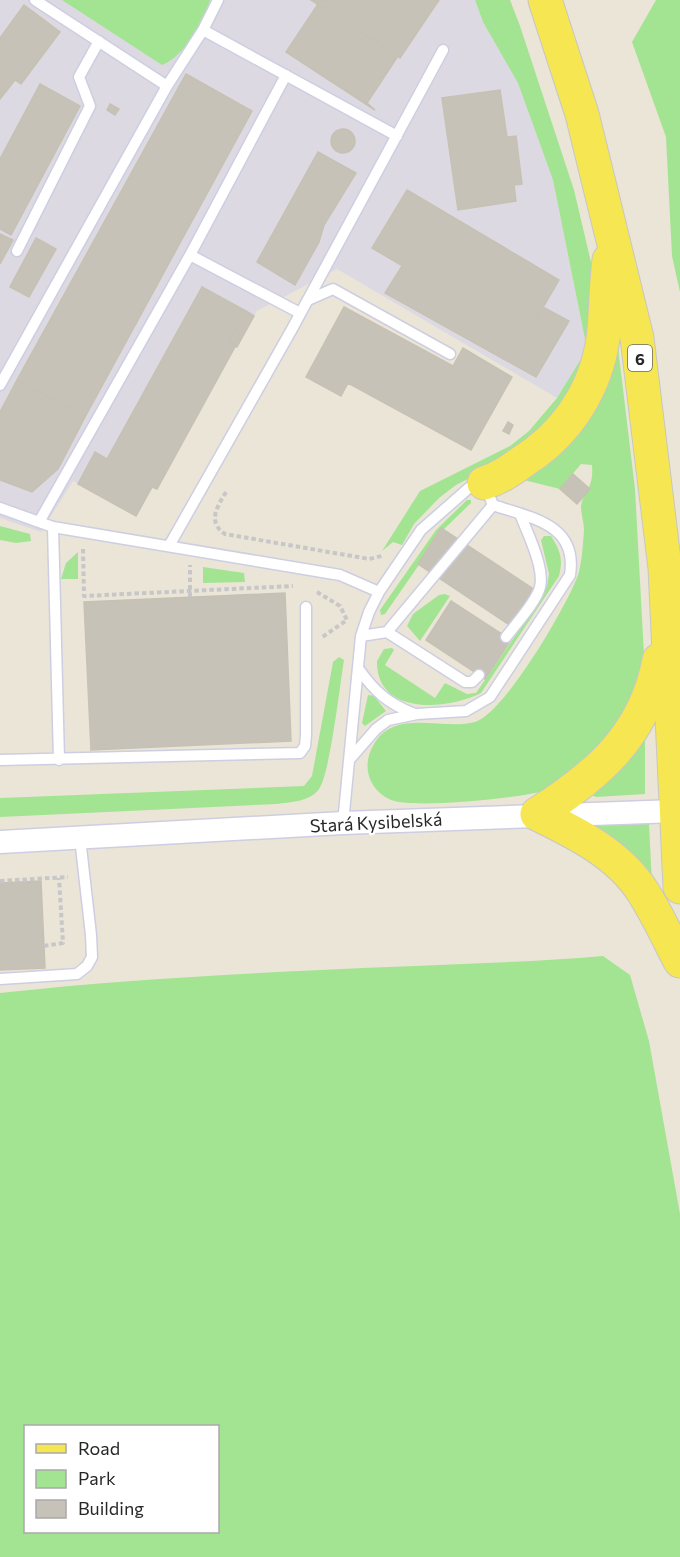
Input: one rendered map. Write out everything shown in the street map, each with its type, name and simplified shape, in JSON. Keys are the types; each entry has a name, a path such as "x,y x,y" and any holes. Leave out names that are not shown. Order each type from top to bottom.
{"main road":[{"name":"6","path":"545,0 582,114 637,338 665,568 680,887"},
{"path":"488,494 503,477 554,439 572,418 587,393 604,331 605,289 612,235"},
{"path":"537,814 595,774 611,758 642,716 657,670 666,620"},
{"path":"537,814 571,830 603,851 625,870 642,890 680,961"}],"street":[{"name":"Stará Kysibelská","path":"0,842 537,814 676,811"}],"lane":[{"path":"35,0 167,86"},
{"path":"0,385 167,86 203,30 218,0"},
{"path":"203,30 397,136"},
{"path":"17,252 90,106 79,77 99,41"},
{"path":"169,546 308,300 443,50"},
{"path":"39,522 190,255 286,75"},
{"path":"190,255 300,313"},
{"path":"308,300 333,289 450,354"},
{"path":"343,823 361,636 379,592 421,530 470,487 488,494 520,514 555,527 569,547 573,559 570,575 490,698 466,711 417,714 388,720 365,740 350,759"},
{"path":"387,632 488,494"},
{"path":"0,508 52,527 340,575 379,592"},
{"path":"506,638 540,588 541,577 535,554 520,514"},
{"path":"52,527 59,760"},
{"path":"0,760 300,753 305,746 306,735 306,608"},
{"path":"361,636 387,632 465,682 472,682 479,675"},
{"path":"358,668 383,698 393,706 417,714"},
{"path":"0,979 77,974 87,966 92,957 80,838"}],"path":[{"path":"225,492 214,513 214,521 225,534 369,559 381,557 385,553"},
{"path":"83,532 84,596 190,595 302,586"},
{"path":"190,564 190,595"},
{"path":"306,648 347,620 340,606 313,591"},
{"path":"0,881 84,876"},
{"path":"44,946 63,943 59,878"}],"shaded area":[{"path":"0,0 475,0 483,22 517,79 553,180 587,349 557,398 337,269 257,311 136,516 73,481 41,532 0,518"}],"green space":[{"path":"62,0 210,0 192,38 178,55 162,65"},
{"path":"475,0 510,0 520,26 574,190 595,279 596,329 575,390 544,431 517,454 456,485 439,498 414,524 402,545 393,542 382,551 420,491 510,446 529,431 557,398 587,349 553,180 518,83 483,22"},
{"path":"656,0 680,0 680,292 672,256 666,137 632,42"},
{"path":"617,339 635,489 644,655 637,693 626,722 611,738 544,791 443,803 403,802 383,796 369,776 368,760 374,744 383,733 407,724 475,722 487,715 518,680 562,609 578,575 584,530 581,507 590,485 592,465 581,464 560,489 520,479"},
{"path":"467,500 471,500 471,503 443,530 385,614 381,615 380,610 436,530"},
{"path":"0,526 30,534 31,541 16,543 0,540"},
{"path":"544,536 551,536 559,551 561,565 559,576 481,693 451,703 433,705 401,700 388,692 380,679 377,661 384,649 392,648 394,650 385,665 435,698 445,683 467,694 476,693 542,597 547,586 549,574 541,540"},
{"path":"78,552 78,579 61,579 66,563"},
{"path":"203,567 244,573 245,582 203,583"},
{"path":"439,595 450,596 420,641 407,626 413,614"},
{"path":"339,657 344,660 331,748 323,780 319,789 310,797 276,804 0,817 0,798 304,786 312,776 333,662"},
{"path":"368,695 374,696 386,711 365,726 362,723"},
{"path":"645,732 645,794 596,797 590,794"},
{"path":"647,821 649,824 652,884 589,823"},
{"path":"603,956 630,975 649,1041 680,1214 680,1557 0,1557 0,993 201,976"}],"building":[{"path":"311,0 439,0 400,58"},
{"path":"318,4 398,56 367,103 375,110 286,52"},
{"path":"24,5 60,32 21,84 15,80 0,99 0,38"},
{"path":"186,74 252,111 85,417 17,380"},
{"path":"40,84 80,106 11,235 0,229 0,159"},
{"path":"500,90 507,137 516,136 522,184 514,185 516,201 458,210 442,98"},
{"path":"110,104 119,109 115,115 107,110"},
{"path":"343,129 348,130 354,136 354,146 348,152 343,153 338,152 332,146 331,141 332,136 338,130"},
{"path":"318,152 356,173 324,225 319,242 295,285 257,262"},
{"path":"407,190 559,280 525,338 372,248"},
{"path":"0,234 13,240 0,264"},
{"path":"36,238 56,249 29,297 10,287"},
{"path":"402,266 525,338 543,307 569,321 536,377 385,293"},
{"path":"202,287 246,311 229,341 236,345 157,489 152,487 136,516 78,484 95,452 107,459"},
{"path":"344,307 453,366 463,348 512,377 471,450 348,383 341,396 306,377"},
{"path":"246,311 254,316 237,347 229,341"},
{"path":"17,380 85,417 58,469 32,492 0,480 0,412"},
{"path":"508,422 513,425 509,434 503,431"},
{"path":"573,474 590,489 577,504 560,489"},
{"path":"441,528 535,590 511,626 418,564"},
{"path":"285,593 291,741 91,750 84,602"},
{"path":"451,601 511,640 485,679 426,640"},
{"path":"41,881 45,968 0,970 0,883"}]}
